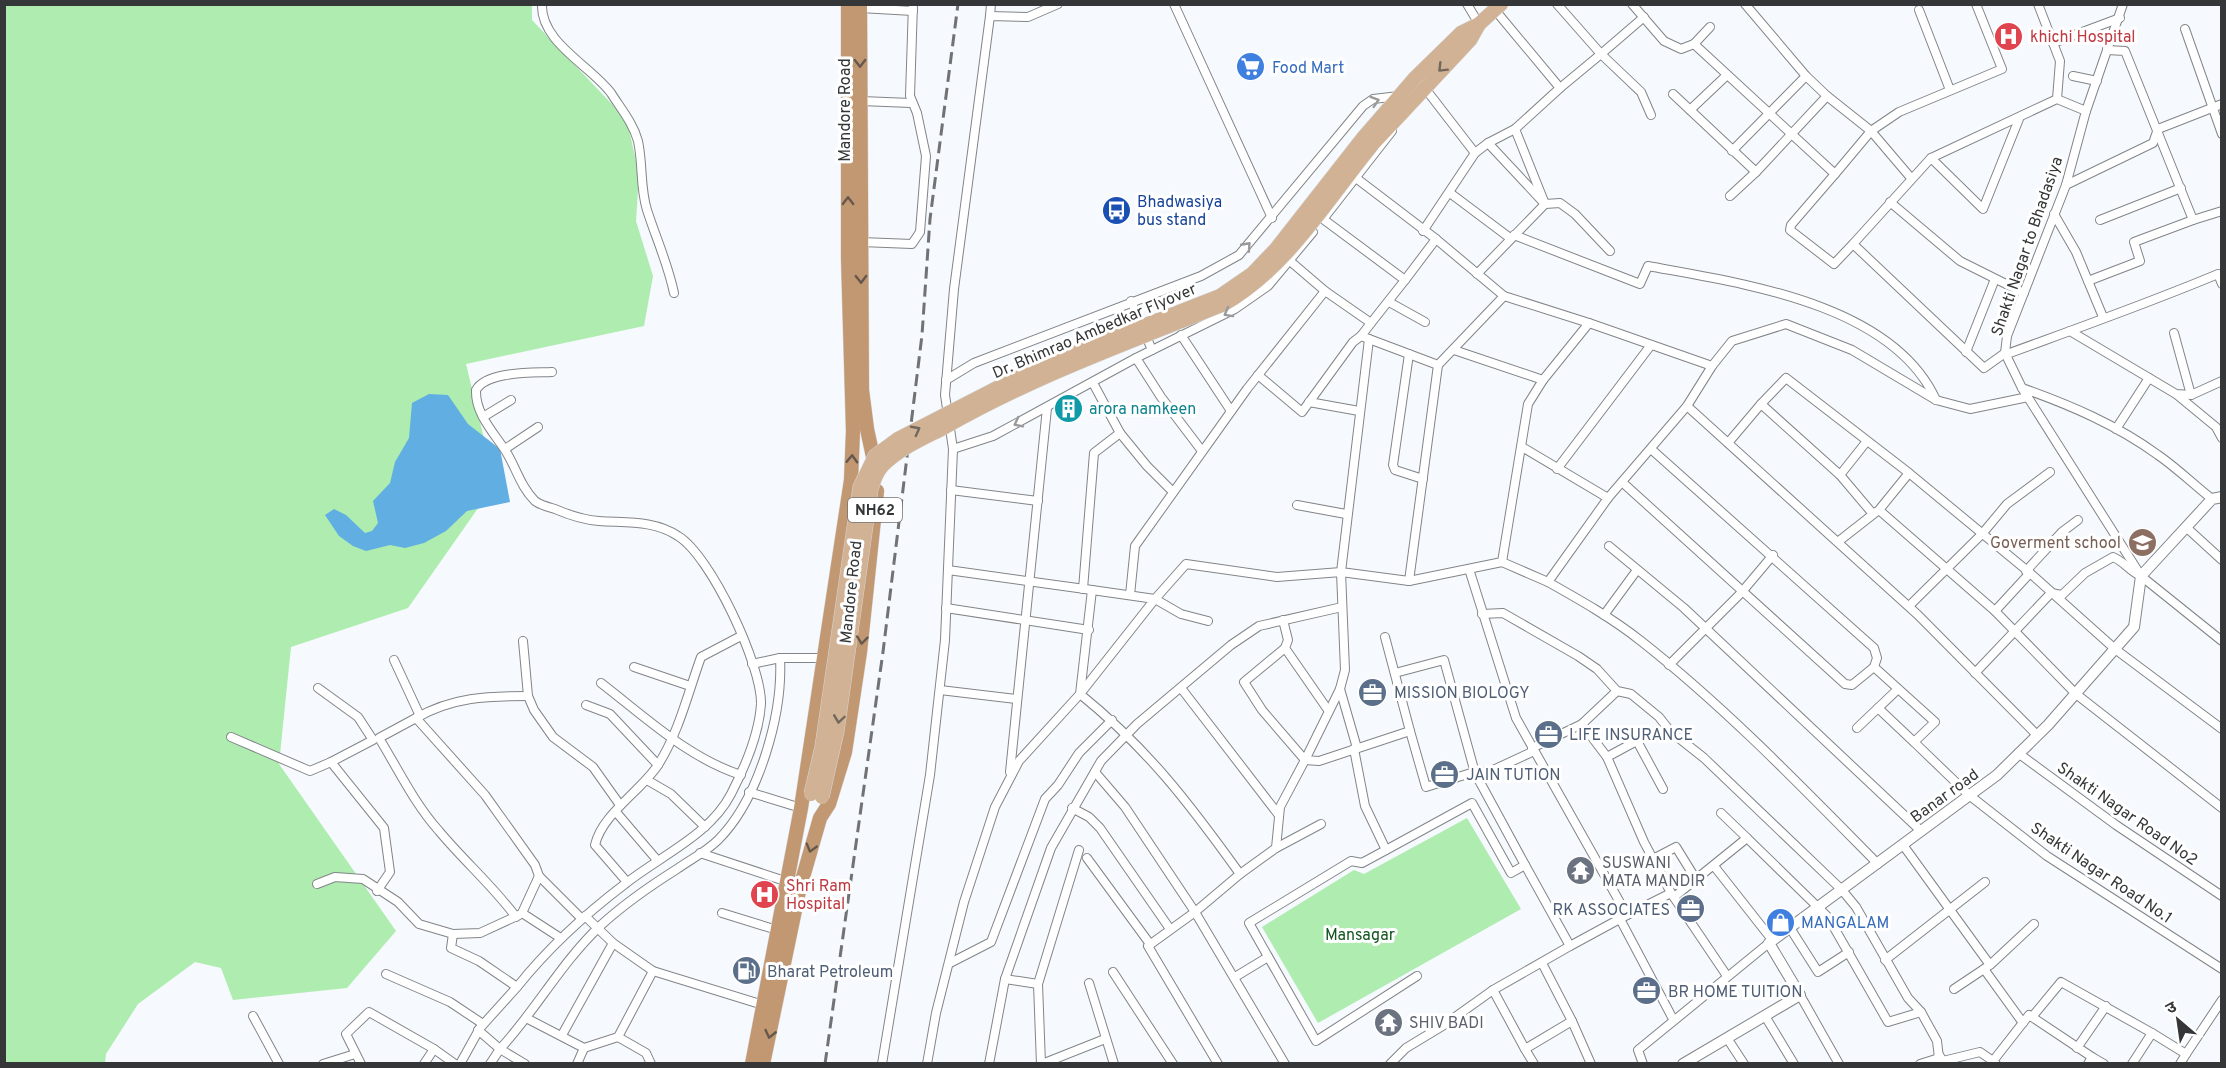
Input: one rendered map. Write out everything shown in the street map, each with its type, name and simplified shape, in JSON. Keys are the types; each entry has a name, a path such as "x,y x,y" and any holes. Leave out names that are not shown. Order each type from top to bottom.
{"highway":[{"name":"Mandore Road","path":"763,1064 799,891 820,818 830,804 845,752 860,652 878,483 862,390 861,101 856,6"},
{"name":"Mandore Road","path":"752,1064 788,882 801,807 802,788 826,658 852,457 848,258 856,6"}],"main road":[{"path":"1479,24 1498,7"},
{"name":"Dr. Bhimrao Ambedkar Flyover","path":"1367,141 1401,111 1470,40 1479,24"},
{"name":"Dr. Bhimrao Ambedkar Flyover","path":"820,818 816,796 860,487 874,456 898,439 1038,367 1220,296 1252,274 1276,249 1367,141 1399,96 1461,33 1479,24"},
{"name":"Dr. Bhimrao Ambedkar Flyover","path":"801,807 816,796"}],"street":[{"path":"542,4 545,23 552,34 605,85 633,128 638,143 647,210 663,248 674,293"},
{"path":"882,1064 930,775 939,690 946,608 953,449 945,395 946,380 954,289 991,4"},
{"path":"990,16 1028,17 1058,4"},
{"path":"1174,4 1272,218"},
{"path":"1467,4 1479,24"},
{"path":"1557,4 1600,54 1641,92 1651,115"},
{"path":"1632,4 1664,41 1681,49 1694,44 1710,27"},
{"path":"1744,4 1806,76 1871,131 1911,178"},
{"path":"1976,4 2002,69 1899,111 1871,131 1791,225 1790,230 1834,264 1931,158 2019,119 2057,99"},
{"path":"2038,4 2061,66 2057,99"},
{"name":"Shakti Nagar to Bhadasiya","path":"2123,4 2086,111 2066,185 2007,336 2006,353 2022,388 2140,576"},
{"path":"856,6 913,8 911,103 917,113 926,156 920,231 912,244 861,242"},
{"path":"1498,7 1560,88"},
{"path":"1919,10 1950,90"},
{"path":"1423,231 1475,153 1488,143 1515,129 1644,17"},
{"path":"2053,44 2120,18"},
{"path":"2185,29 2222,134"},
{"path":"1694,44 1835,174"},
{"path":"2107,50 2125,51 2193,220"},
{"path":"1690,110 1727,75"},
{"path":"1732,151 1806,76"},
{"path":"2073,76 2097,81"},
{"path":"1424,86 1475,153"},
{"path":"1673,94 1756,172"},
{"path":"946,380 974,363 1201,276 1239,255 1363,106 1373,99 1399,96"},
{"path":"1730,196 1756,172 1827,96"},
{"path":"2057,99 2086,111"},
{"path":"861,101 911,103"},
{"path":"2066,185 2153,143 2158,129 2222,104"},
{"path":"953,449 993,436 1136,358 1235,309 1268,286 1389,137 1401,111"},
{"path":"1931,158 1983,209 2019,119"},
{"path":"1515,129 1545,204"},
{"path":"1488,143 1545,204"},
{"path":"1356,178 1436,239 1504,296 1712,366"},
{"path":"2100,220 2181,188"},
{"path":"1450,193 1512,237 1640,284 1648,266 1733,282 1832,312 1893,345 1916,366 1936,400"},
{"path":"1890,202 1960,261 2024,293"},
{"path":"1477,274 1545,204 1560,203 1575,214 1610,250"},
{"path":"2088,281 2140,261 2134,242 2222,211"},
{"path":"2054,214 2060,220 2103,317"},
{"path":"1323,219 1405,280"},
{"path":"1276,848 1278,814 1340,688 1345,670 1341,572 1365,337 1371,323 1436,239"},
{"path":"1853,244 1984,368 2006,353 2156,300 2220,274 2222,284"},
{"path":"1290,261 1325,291 1371,323"},
{"path":"1966,352 1995,279"},
{"path":"1130,595 1134,546 1231,411 1325,291"},
{"path":"1409,581 1438,365 1504,296"},
{"path":"1131,301 1152,350"},
{"path":"1389,302 1425,322"},
{"path":"1502,562 1528,404 1543,380 1589,323"},
{"path":"1548,582 1608,498 1687,406 1712,366 1732,341 1786,324 1852,350 1936,400 1970,409 2028,397"},
{"path":"2070,331 2176,394 2216,427 2222,438"},
{"path":"2174,333 2191,395"},
{"path":"1181,335 1231,411"},
{"path":"1258,375 1302,412 1353,342 1365,337 1438,365"},
{"path":"1557,469 1651,345"},
{"path":"1454,350 1543,380"},
{"path":"1409,354 1393,465 1395,470 1423,479"},
{"path":"1136,358 1161,397 1202,451"},
{"path":"460,1064 481,1027 559,937 627,882 705,827 726,804 741,775 754,738 761,705 760,684 731,612 704,562 679,536 657,527 630,521 597,521 570,515 537,503 520,481 505,449 483,417 476,399 478,386 507,375 552,372"},
{"path":"1728,443 1786,378 1909,473 2028,572 2115,649 2222,729"},
{"path":"2116,429 2149,378"},
{"path":"2176,394 2191,395 2222,381"},
{"path":"1093,383 1120,432 1173,492"},
{"path":"2022,388 2070,405 2116,429 2158,455 2217,498 2140,576"},
{"path":"483,417 511,400"},
{"path":"1310,402 1359,411"},
{"path":"1761,404 1840,475 1876,512 1948,568 1995,611 2076,694 2222,808"},
{"path":"1687,406 1909,606 2037,735"},
{"path":"1010,774 1047,408"},
{"path":"505,449 538,427"},
{"path":"1080,694 1089,630 1088,589 1094,453 1120,432"},
{"path":"1840,475 1867,441"},
{"path":"1522,447 1608,498"},
{"path":"1622,482 1741,593 1845,684 1852,685 1874,667 1877,658 1874,648 1773,555 1651,449"},
{"path":"1909,606 1982,534 2007,504 2050,472"},
{"path":"1839,541 1876,512 1909,473"},
{"path":"951,490 1038,501"},
{"path":"1297,505 1346,513"},
{"path":"1995,611 2062,532 2078,520"},
{"path":"2187,528 2222,560"},
{"path":"1609,546 1705,628 1921,831"},
{"path":"1669,665 1741,593 1773,555"},
{"path":"2051,593 2062,595 2085,573 2113,557 2122,561 2131,572 2140,576 2222,641"},
{"path":"927,1064 936,1013 964,902 995,807 1010,774 1080,694 1155,599 1186,564 1277,577 1341,572 1409,581 1502,562 1548,582 1604,615 1669,665 1784,770 1878,864"},
{"path":"1469,568 1516,718 1624,917 1673,1019"},
{"path":"948,570 1155,599 1181,614 1208,621"},
{"path":"1604,615 1637,570"},
{"name":"Banar road","path":"1771,942 1997,775 2076,694 2134,627 2140,576"},
{"path":"1975,672 2051,593"},
{"path":"989,1064 1005,979 1051,848 1072,808 1106,756 1180,688 1231,645 1259,626 1342,607"},
{"path":"946,608 1089,630"},
{"path":"1482,614 1503,613 1523,623 1597,669 1617,691 1631,694 1704,758 1842,890 1856,907 1908,998 1921,1011 1937,1041 1943,1061 1980,1052 1994,1062 2029,1015 2077,1048 2090,1060 2104,1064"},
{"path":"1283,620 1288,640 1285,648 1244,682 1262,710 1305,760 1319,761 1410,731"},
{"path":"627,882 595,844 597,836 618,808 647,780 658,765 673,738 701,657 741,636"},
{"path":"1385,637 1426,787 1475,773 1491,771 1582,724 1617,691"},
{"path":"523,642 528,696 544,727 593,767 618,808 657,860"},
{"path":"1285,648 1328,710"},
{"path":"490,1064 500,1049 528,1019 554,977 598,928 623,905 718,840 749,792 777,718 781,691 780,658"},
{"path":"752,664 780,658 826,658"},
{"path":"394,660 418,717 485,795 535,865 539,876 613,944 653,971 763,1005"},
{"path":"1395,673 1444,660 1475,773 1570,946"},
{"path":"634,667 690,686"},
{"path":"1874,667 1935,722 1914,742"},
{"path":"600,683 673,738 726,770 741,775"},
{"path":"318,688 358,717 376,739 421,809 439,832 500,896 519,915 559,937"},
{"path":"1180,688 1278,814"},
{"path":"1340,688 1355,749 1365,806 1386,850"},
{"path":"1857,728 1898,689"},
{"path":"939,690 1016,699"},
{"path":"1080,694 1128,734 1180,791 1240,874"},
{"path":"231,737 310,771 452,701 472,697 528,696"},
{"path":"586,705 610,714 658,765"},
{"name":"Shakti Nagar Road No.1","path":"1878,708 1969,795 2047,856 2222,969"},
{"path":"950,963 991,942 1045,800 1058,786 1079,753 1112,720"},
{"path":"1582,724 1607,757 1653,859 1672,895 1727,976"},
{"path":"1607,757 1637,741 1670,730"},
{"path":"1637,741 1663,789"},
{"name":"Shakti Nagar Road No2","path":"2018,753 2116,825 2222,896"},
{"path":"331,762 384,828 390,872 377,891"},
{"path":"1095,772 1125,807 1195,912 1285,1064"},
{"path":"647,780 671,794 705,827"},
{"path":"749,792 801,807"},
{"path":"1417,976 1316,1041 1249,922 1351,861 1362,863 1472,803 1511,873 1525,865"},
{"path":"1072,808 1089,816 1100,828 1170,929"},
{"path":"1721,813 1819,907 1849,952 1888,1022 1921,1011"},
{"path":"1150,944 1195,912 1240,874 1276,848 1321,824"},
{"path":"1390,1064 1406,1048 1444,1025 1493,990 1624,917 1697,881 1747,838"},
{"path":"1903,845 1951,910 2023,1023"},
{"path":"1653,859 1676,847 1697,881"},
{"path":"1079,850 1038,984 1041,1064 1105,1039"},
{"path":"700,853 730,865 788,882"},
{"path":"1087,858 1150,944 1150,952 1218,1064"},
{"path":"1714,866 1771,942 1839,1064"},
{"path":"317,884 335,877 367,881 377,891 398,902 419,924 453,934 480,933 519,915 539,876"},
{"path":"1885,960 1985,882"},
{"path":"722,913 777,930"},
{"path":"1954,989 1987,967 2034,924"},
{"path":"1790,928 1818,972 1849,952"},
{"path":"453,934 451,948 479,960 517,987"},
{"path":"1643,1064 1638,1050 1673,1019 1771,942"},
{"path":"562,1035 613,944"},
{"path":"1234,977 1268,957"},
{"path":"1542,963 1591,1064"},
{"path":"577,1064 584,1048 618,1037 653,971"},
{"path":"1113,972 1173,1064"},
{"path":"386,974 450,1002 481,1027 500,1049 525,1064"},
{"path":"1005,979 1038,984"},
{"path":"2032,1017 2061,982 2186,1054"},
{"path":"1089,983 1114,1064"},
{"path":"1493,990 1534,1064"},
{"path":"1689,1062 1800,995"},
{"path":"2180,1064 2222,1000"},
{"path":"2077,1048 2106,1006"},
{"path":"361,1064 346,1034 369,1012 434,1049 455,1064"},
{"path":"253,1016 279,1064"},
{"path":"1765,1016 1794,1064"},
{"path":"528,1019 584,1048"},
{"path":"1526,1049 1572,1021"},
{"path":"2132,1064 2152,1033"},
{"path":"618,1037 646,1053 651,1064"},
{"path":"1727,1038 1743,1064"},
{"path":"424,1064 434,1049"},
{"path":"323,1064 355,1054"},
{"path":"1920,1064 1936,1061 1940,1055"}],"green space":[{"path":"5,5 532,5 532,20 627,120 639,175 636,221 653,276 644,326 466,364 495,484 408,608 291,647 279,764 396,931 347,988 233,1000 221,968 195,962 138,1004 106,1054 105,1063 5,1064"},
{"name":"Mansagar","path":"1467,818 1521,909 1318,1023 1262,927 1354,870 1364,874"}],"water":[{"path":"429,394 448,395 468,424 500,449 510,502 467,511 446,531 424,543 405,548 390,545 366,551 353,546 339,536 325,515 334,509 346,515 365,533 372,531 378,523 373,501 390,483 395,462 409,438 412,403"}],"railway":[{"path":"825,1064 883,652 922,335 930,219 958,4"}],"place":[{"name":"khichi Hospital","path":"2009,36"},
{"name":"Food Mart","path":"1251,67"},
{"name":"Bhadwasiya bus stand","path":"1116,210"},
{"name":"arora namkeen","path":"1068,408"},
{"name":"Goverment school","path":"2142,542"},
{"name":"MISSION BIOLOGY","path":"1373,692"},
{"name":"LIFE INSURANCE","path":"1548,734"},
{"name":"JAIN TUTION","path":"1445,774"},
{"name":"SUSWANI MATA MANDIR","path":"1581,871"},
{"name":"Shri Ram Hospital","path":"765,894"},
{"name":"RK ASSOCIATES","path":"1691,909"},
{"name":"MANGALAM","path":"1780,922"},
{"name":"Bharat Petroleum","path":"746,971"},
{"name":"BR HOME TUITION","path":"1647,991"},
{"name":"SHIV BADI","path":"1388,1022"}]}
